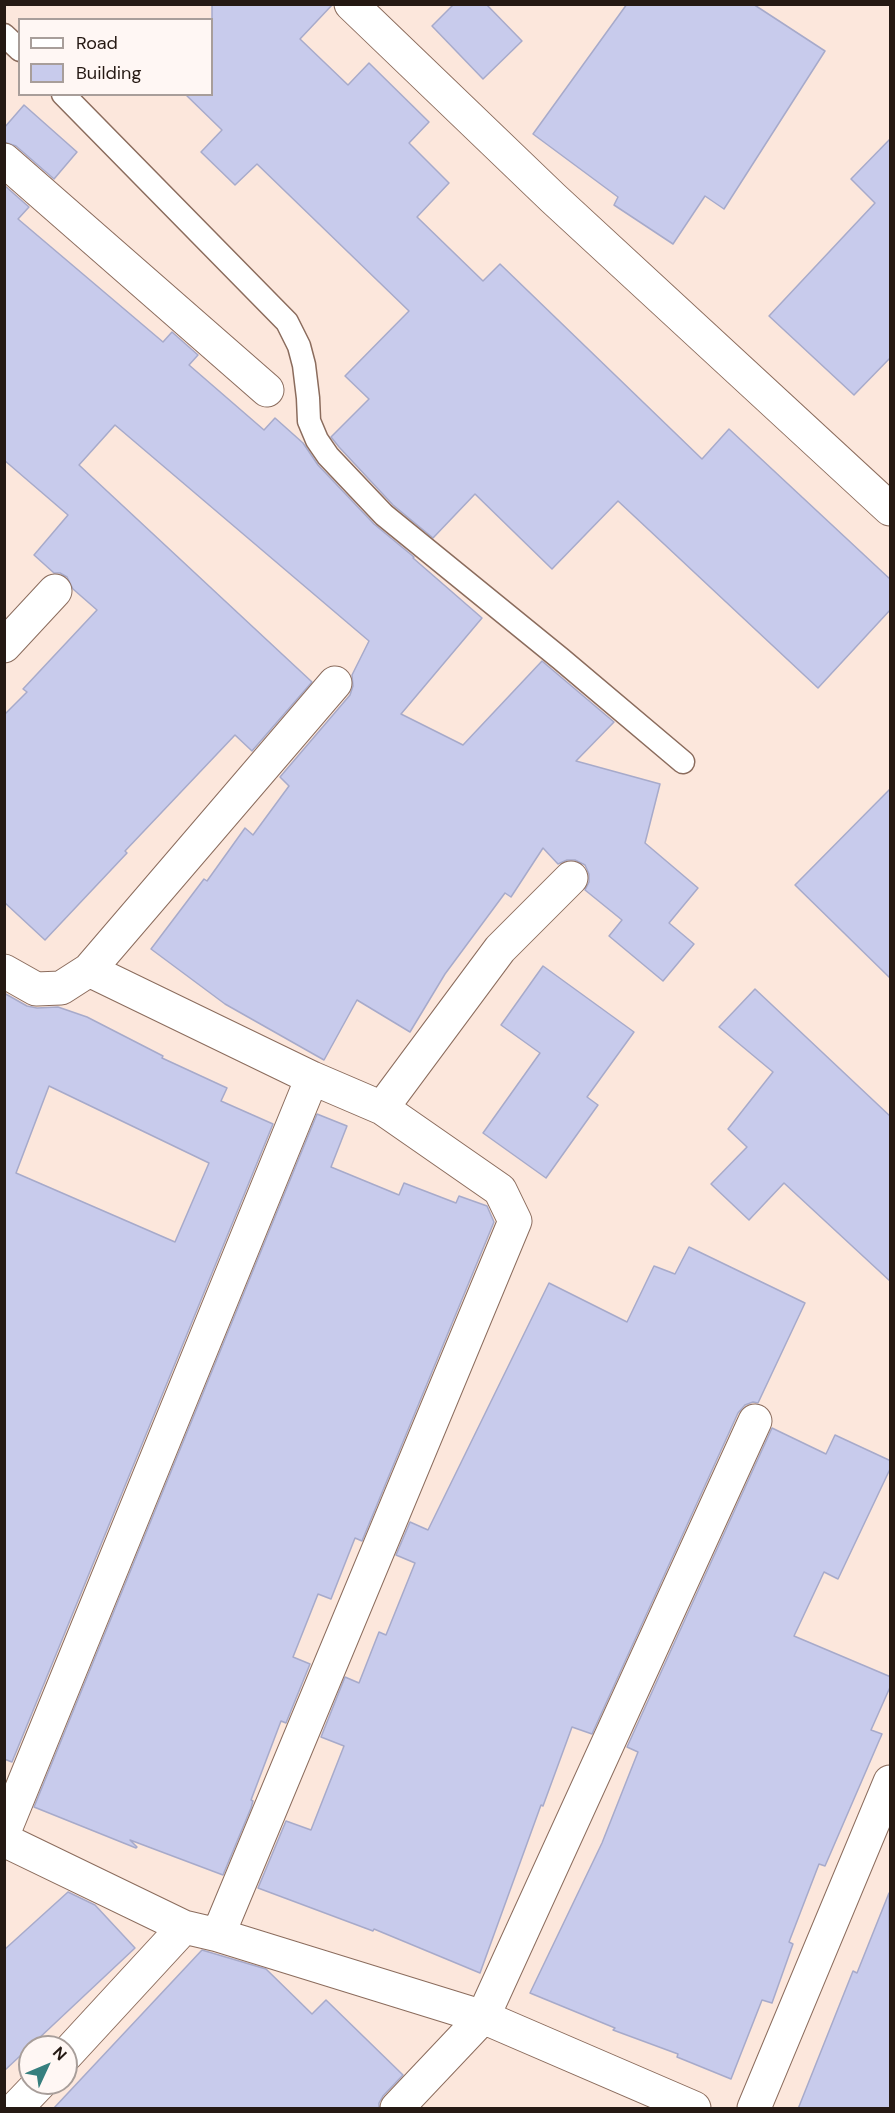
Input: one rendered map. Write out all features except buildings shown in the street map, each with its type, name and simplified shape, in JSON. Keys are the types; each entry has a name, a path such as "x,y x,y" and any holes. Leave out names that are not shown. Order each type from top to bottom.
{"street":[{"path":"351,4 553,198 891,509"},
{"path":"4,160 267,390"},
{"path":"4,646 55,591"},
{"path":"4,971 36,988 61,988 89,970 335,683"},
{"path":"382,1108 500,949 571,878"},
{"path":"89,970 312,1078 382,1108 500,1190 514,1221 218,1935"},
{"path":"4,1832 312,1078"},
{"path":"398,2109 483,2017 755,1421"},
{"path":"754,2109 891,1782"},
{"path":"4,1840 184,1927 218,1935 483,2017 694,2109"},
{"path":"78,2042 184,1927"},
{"path":"16,2109 28,2095"}],"lane":[{"path":"4,35 18,48"},
{"path":"65,96 287,322 299,346 304,365 309,421 317,440 328,456 384,515 683,762"}]}
